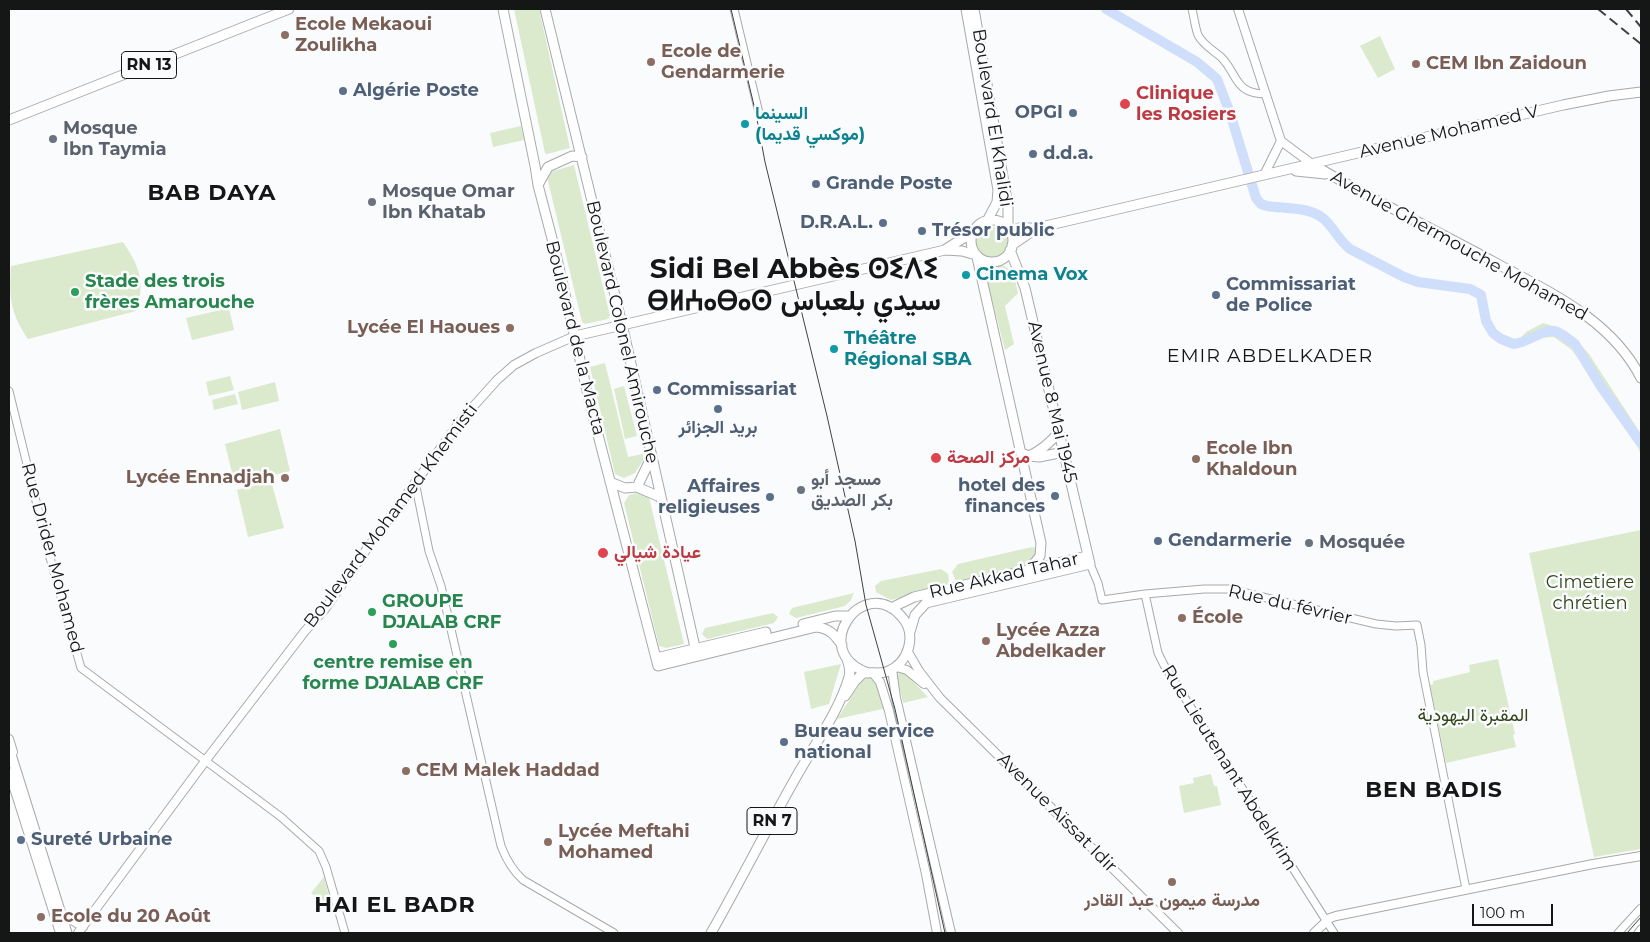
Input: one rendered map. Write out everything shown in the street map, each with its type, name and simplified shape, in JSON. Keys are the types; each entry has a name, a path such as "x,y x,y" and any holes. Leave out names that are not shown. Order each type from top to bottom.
{"main road":[{"name":"RN 13","path":"9,120 289,9"},
{"name":"Boulevard de la Macta","path":"503,9 538,185 614,499 657,662 696,652"},
{"name":"Boulevard Colonel Amirouche","path":"545,9 622,324 696,652"},
{"path":"966,9 998,190 997,202 987,221"},
{"name":"Boulevard El Khalidi","path":"974,9 1008,206 1009,230"},
{"path":"1238,9 1281,141 1312,164"},
{"name":"Avenue Mohamed V","path":"1037,228 1563,105 1641,92"},
{"path":"1261,176 1281,141"},
{"path":"533,155 548,166"},
{"path":"538,185 548,166 572,156 582,157"},
{"path":"1335,158 1334,168 1340,180"},
{"name":"Avenue Ghermouche Mohamed","path":"1312,164 1572,305 1611,336 1626,352 1641,378"},
{"path":"1280,171 1305,171 1329,174"},
{"path":"945,250 973,232 981,223 987,221 996,221 1009,230 1037,228"},
{"path":"575,336 945,250 962,251 977,256 984,261 996,262 1004,258 1011,247 1037,228"},
{"path":"1009,230 1011,247"},
{"path":"973,232 971,244 977,256 1025,454 1042,543 1052,569"},
{"name":"Avenue 8 Mai 1945","path":"1011,247 1025,288 1089,560"},
{"name":"Boulevard Mohamed Khemisti","path":"82,931 206,760 305,631 325,609 462,419 497,380 514,365 575,336"},
{"path":"1025,454 1049,445 1059,432"},
{"path":"1025,454 1039,457 1064,452"},
{"path":"637,487 651,458"},
{"path":"610,482 625,488 637,487 660,496"},
{"path":"614,499 625,488"},
{"path":"1040,572 1042,543"},
{"path":"1029,570 1040,556"},
{"name":"Rue Akkad Tahar","path":"910,632 915,615 926,603 1089,560"},
{"name":"Rue Akkad Tahar","path":"891,608 914,597 1029,570 1040,572"},
{"path":"696,652 816,627 827,629 836,635 847,659 860,670 871,673 884,672 894,668 908,652 910,632 903,618 891,608 882,604 871,604 856,610 850,616 842,630 842,645"},
{"path":"696,652 835,616 850,616"},
{"path":"908,652 918,671 936,693"},
{"name":"RN 7","path":"835,710 849,677 850,668 847,659"},
{"path":"894,668 907,670 936,693"},
{"path":"894,668 896,698 951,933"},
{"name":"RN 7","path":"711,933 751,862 787,792 835,710 859,677 863,673 871,673"},
{"path":"871,673 880,682 889,711 926,874 937,933"},
{"name":"Avenue Aïssat Idir","path":"936,693 1178,933"},
{"path":"9,739 68,933"},
{"path":"9,748 68,933"},
{"path":"9,763 62,933"},
{"path":"9,772 62,933"},
{"path":"1314,933 1326,921 1336,916 1641,856"},
{"path":"64,915 82,931"}],"street":[{"path":"734,9 759,113"},
{"path":"1192,9 1198,35 1206,45 1223,59 1240,85 1251,93 1266,94"},
{"name":"Rue Drider Mohamed","path":"9,391 49,554 81,668 206,760"},
{"path":"415,482 429,551 441,586 500,846 514,872 522,880 614,933"},
{"name":"Rue du février","path":"1089,560 1102,600 1145,594 1229,589 1376,624 1396,626 1417,625 1423,672 1466,889"},
{"name":"Rue Lieutenant Abdelkrim","path":"1145,594 1158,653 1168,672 1334,933"},
{"path":"206,760 281,817 319,851 326,866 345,933"},
{"path":"1618,933 1641,908"},
{"path":"1638,933 1641,929"}],"green space":[{"path":"514,9 539,9 570,148 545,153"},
{"path":"1380,36 1395,69 1378,78 1360,46"},
{"path":"521,126 524,140 493,147 490,133"},
{"path":"574,165 610,316 608,319 585,324 582,322 547,177 550,172"},
{"path":"991,226 1005,231 1010,243 1005,252 1000,255 995,257 982,256 975,247 976,235 983,229"},
{"name":"Stade des trois frères Amarouche","path":"123,242 137,267 139,275 140,292 136,311 28,339 17,321 12,304 10,287 11,266"},
{"path":"1000,265 1011,272 1015,279 1018,293 1005,306 1014,344 1005,350 987,280 991,270"},
{"path":"229,308 234,330 192,340 186,318"},
{"path":"1543,323 1560,328 1561,332 1563,330 1574,337 1589,354 1641,434 1641,440 1637,434 1641,446 1641,455 1637,445 1615,410 1572,350 1554,337 1538,338 1514,345 1526,332"},
{"path":"605,363 628,457 643,454 644,459 635,473 624,478 615,474 590,367"},
{"path":"230,376 234,390 209,396 206,382"},
{"path":"275,382 279,401 242,410 238,392"},
{"path":"624,386 637,436 625,439 614,389"},
{"path":"235,394 238,404 214,410 212,400"},
{"path":"280,429 290,471 235,485 225,444"},
{"path":"271,481 284,528 248,537 237,490"},
{"path":"641,492 649,497 684,644 666,648 659,646 624,503 629,495"},
{"name":"Cimetiere chrétien","path":"1641,530 1641,849 1594,857 1529,553"},
{"path":"1032,547 1036,548 1036,558 1028,567 962,584 956,581 952,572 958,564"},
{"path":"941,569 948,574 949,581 945,587 891,600 876,592 875,586 881,581"},
{"path":"854,593 851,600 845,606 796,618 789,614 792,608"},
{"path":"773,613 778,617 774,623 707,639 702,634 705,628"},
{"name":"المقبرة اليهودية","path":"1498,659 1515,734 1513,735 1516,747 1446,763 1430,685 1433,684 1433,681 1470,672 1469,665"},
{"path":"841,664 829,704 811,709 804,672"},
{"path":"901,672 905,673 928,697 903,703 897,675"},
{"path":"870,676 875,677 887,708 837,719 861,682"},
{"path":"1211,774 1214,786 1217,786 1221,805 1184,813 1179,786 1194,783 1193,778"},
{"path":"324,877 332,908 311,893"}],"waterway":[{"path":"1106,9 1197,62 1217,79 1230,113 1256,198 1261,204 1314,213 1327,222 1350,249 1404,277 1418,282 1470,289 1481,295 1486,321 1493,333 1501,339 1514,344 1547,331 1555,331 1563,335 1575,344 1600,385 1641,443"}],"tram line":[{"path":"731,9 756,114 765,162 827,416 855,541 866,605 895,709 945,933"},
{"path":"1627,933 1641,917"}],"railway":[{"path":"1598,9 1641,44"},
{"path":"1626,9 1641,27"}],"place":[{"name":"Ecole Mekaoui Zoulikha","path":"285,35"},
{"name":"Ecole de Gendarmerie","path":"651,62"},
{"name":"CEM Ibn Zaidoun","path":"1416,64"},
{"name":"Algérie Poste","path":"343,91"},
{"name":"Clinique les Rosiers","path":"1125,104"},
{"name":"OPGI","path":"1073,113"},
{"name":"السينما (موكسي قديما)","path":"745,124"},
{"name":"Mosque Ibn Taymia","path":"53,139"},
{"name":"d.d.a.","path":"1033,154"},
{"name":"Grande Poste","path":"816,184"},
{"name":"Mosque Omar Ibn Khatab","path":"372,202"},
{"name":"D.R.A.L.","path":"883,223"},
{"name":"Trésor public","path":"922,231"},
{"name":"Cinema Vox","path":"966,275"},
{"name":"Stade des trois frères Amarouche","path":"75,292"},
{"name":"Commissariat de Police","path":"1216,295"},
{"name":"Lycée El Haoues","path":"510,328"},
{"name":"Théâtre Régional SBA","path":"834,349"},
{"name":"Commissariat","path":"657,390"},
{"name":"بريد الجزائر","path":"718,409"},
{"name":"مركز الصحة","path":"936,458"},
{"name":"Ecole Ibn Khaldoun","path":"1196,459"},
{"name":"Lycée Ennadjah","path":"285,478"},
{"name":"مسجد أبو بكر الصديق","path":"801,490"},
{"name":"hotel des finances","path":"1055,496"},
{"name":"Affaires religieuses","path":"770,497"},
{"name":"Gendarmerie","path":"1158,541"},
{"name":"Mosquée","path":"1309,543"},
{"name":"عيادة شيالي","path":"603,553"},
{"name":"GROUPE DJALAB CRF","path":"372,612"},
{"name":"École","path":"1182,618"},
{"name":"Lycée Azza Abdelkader","path":"986,641"},
{"name":"centre remise en forme DJALAB CRF","path":"393,644"},
{"name":"Bureau service national","path":"784,742"},
{"name":"CEM Malek Haddad","path":"406,771"},
{"name":"Sureté Urbaine","path":"21,840"},
{"name":"Lycée Meftahi Mohamed","path":"548,842"},
{"name":"مدرسة ميمون عبد القادر","path":"1172,882"},
{"name":"Ecole du 20 Août","path":"41,917"}],"district":[{"name":"BAB DAYA","path":"212,194"},
{"name":"Sidi Bel Abbès ⵙⵉⴷⵉ ⴱⵍⵄⴰⴱⴰⵙ سيدي بلعباس","path":"794,286"},
{"name":"EMIR ABDELKADER","path":"1270,356"},
{"name":"BEN BADIS","path":"1434,791"},
{"name":"HAI EL BADR","path":"395,906"}]}
